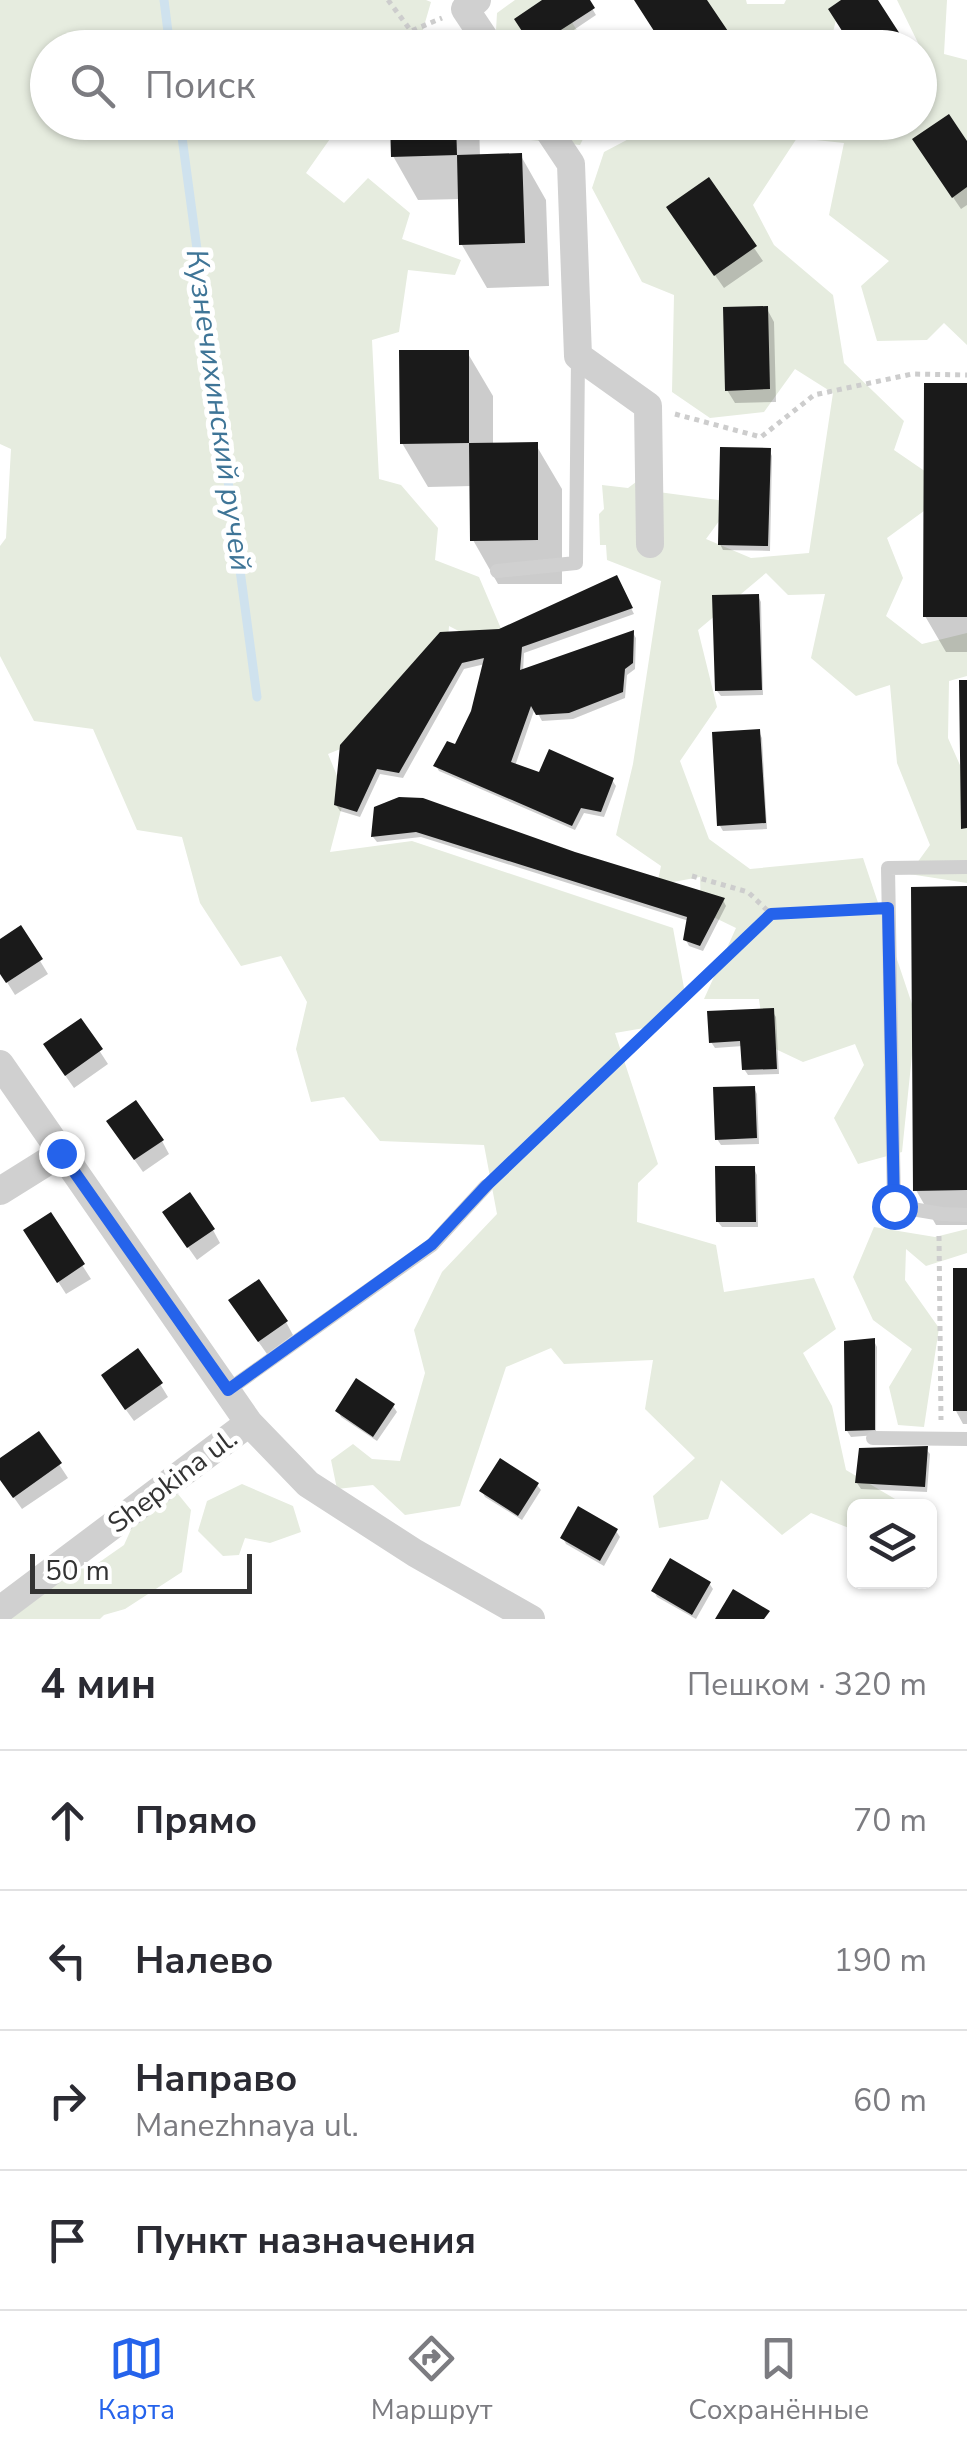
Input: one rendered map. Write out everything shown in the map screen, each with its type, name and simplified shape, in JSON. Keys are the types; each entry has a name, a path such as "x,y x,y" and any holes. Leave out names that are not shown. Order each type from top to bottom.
{"street":[{"path":"471,4 483,30"},
{"path":"555,140 571,164 578,356 648,406 650,544"},
{"path":"0,1064 249,1422 308,1484 415,1554 532,1619"},
{"path":"0,1191 61,1153"},
{"name":"Shepkina ul.","path":"0,1610 249,1422"}],"lane":[{"path":"497,570 576,562 578,356"},
{"path":"967,867 888,868 894,1206 967,1215"},
{"path":"228,1390 432,1244 486,1186"},
{"path":"873,1438 967,1438"}],"path":[{"path":"388,0 410,30"},
{"path":"413,30 471,4"},
{"path":"648,406 761,437 814,394 912,374 967,375"},
{"path":"692,876 748,892 771,914"},
{"path":"486,1186 771,914 888,908"},
{"path":"938,1214 942,1438"}],"shaded area":[{"path":"0,0 431,2 423,30 30,30 30,140 329,140 306,173 344,203 368,178 410,213 402,239 461,260 455,275 408,270 399,332 372,340 379,479 401,485 438,528 435,560 479,577 505,638 486,645 449,626 446,669 380,733 328,754 345,795 330,852 412,841 673,928 686,999 656,1026 615,1033 658,1164 638,1183 637,1222 716,1245 724,1292 814,1278 836,1329 803,1353 832,1406 846,1470 895,1499 847,1499 847,1527 811,1513 782,1535 721,1480 708,1519 659,1528 653,1496 695,1458 645,1409 653,1360 564,1364 551,1348 506,1367 460,1506 405,1515 373,1485 337,1489 331,1460 353,1444 372,1459 400,1461 425,1373 414,1330 442,1272 497,1214 484,1145 380,1141 344,1097 311,1102 296,1049 307,1002 281,956 241,966 200,903 182,837 137,830 93,729 34,721 0,656 0,546 6,538 11,449 0,444"},
{"path":"515,0 546,0 568,16 577,30 496,30 497,13"},
{"path":"691,0 784,4 786,0 841,0 834,30 700,30"},
{"path":"897,0 947,0 944,54 967,60 967,345 944,323 927,340 877,341 861,286 889,261 829,215 844,143 816,140 937,140 937,30 912,30"},
{"path":"531,140 582,140 580,145"},
{"path":"627,140 796,140 753,205 774,245 833,295 844,363 904,421 894,450 929,474 928,508 887,538 903,578 886,616 922,644 967,633 967,676 949,681 948,738 967,781 967,883 909,874 930,845 897,763 890,685 856,696 811,658 825,594 788,595 766,573 698,630 717,707 680,761 709,839 750,869 863,858 916,1016 902,1152 858,1164 834,1118 864,1065 855,1044 803,1062 765,1044 759,999 704,999 736,928 701,911 700,877 657,885 661,866 616,835 633,764 661,581 607,560 606,545 600,545 602,485 628,488 636,482 636,489 733,502 706,539 751,558 809,553 833,393 795,369 764,412 710,418 672,392 674,295 642,282 592,188 604,152"},
{"path":"874,1227 935,1237 967,1229 967,1253 926,1266 906,1249 905,1280 939,1328 924,1427 898,1425 889,1387 912,1349 873,1320 853,1277"},
{"path":"242,1484 293,1506 301,1532 270,1543 245,1538 239,1555 223,1556 198,1531 207,1501"},
{"path":"178,1494 191,1510 182,1572 125,1609 100,1619 2,1619 74,1569 91,1568 124,1545 133,1525"}],"building":[{"path":"542,0 590,0 595,8 561,30 521,30 514,19"},
{"path":"634,0 707,0 727,30 653,30"},
{"path":"841,0 878,0 897,30 841,30 828,9"},
{"path":"949,114 967,141 967,187 952,198 913,140 937,140 937,122"},
{"path":"391,140 457,140 457,155 391,157"},
{"path":"522,153 525,243 459,245 457,155"},
{"path":"709,177 757,246 714,276 666,207"},
{"path":"768,306 770,389 725,391 723,307"},
{"path":"399,350 469,350 469,443 400,444"},
{"path":"924,383 967,383 967,617 923,617"},
{"path":"538,442 538,540 470,541 469,443"},
{"path":"720,447 771,448 768,546 718,545"},
{"path":"617,575 633,608 522,647 520,670 634,630 633,663 625,669 623,692 569,713 536,715 531,706 511,762 539,772 549,749 614,778 601,812 581,808 572,826 433,766 447,741 455,744 471,711 484,658 462,663 399,773 377,769 357,812 334,805 340,745 440,632 499,629"},
{"path":"759,594 762,690 715,691 712,595"},
{"path":"959,680 967,680 967,828 961,829"},
{"path":"760,729 766,823 717,826 712,732"},
{"path":"399,797 423,798 575,852 725,898 700,946 683,940 687,917 416,832 371,837 374,807"},
{"path":"967,886 967,1190 913,1191 911,887"},
{"path":"21,925 43,959 6,983 0,974 0,939"},
{"path":"774,1008 777,1069 742,1070 740,1041 709,1043 707,1011"},
{"path":"81,1018 103,1049 65,1076 43,1044"},
{"path":"755,1086 757,1138 715,1140 713,1087"},
{"path":"136,1100 164,1140 134,1160 106,1121"},
{"path":"715,1166 755,1166 756,1222 716,1222"},
{"path":"190,1192 215,1229 187,1248 162,1212"},
{"path":"51,1212 85,1264 57,1283 23,1230"},
{"path":"953,1268 967,1268 967,1411 953,1411"},
{"path":"259,1279 288,1321 258,1342 228,1300"},
{"path":"875,1338 875,1430 845,1431 844,1341"},
{"path":"138,1348 163,1383 125,1410 101,1375"},
{"path":"356,1378 395,1404 373,1437 335,1411"},
{"path":"39,1431 62,1463 13,1498 0,1480 0,1458"},
{"path":"928,1446 925,1487 855,1483 859,1448"},
{"path":"500,1458 539,1483 518,1516 479,1491"},
{"path":"578,1506 618,1529 600,1561 560,1538"},
{"path":"670,1558 711,1582 692,1615 651,1591"},
{"path":"733,1589 770,1611 764,1619 715,1619"}],"waterway":[{"name":"Кузнечихинский ручей","path":"164,0 168,30"},
{"name":"Кузнечихинский ручей","path":"182,140 257,697"}],"route":[{"path":"61,1153 228,1390 432,1244 486,1186 771,914 888,908 894,1206"}]}
